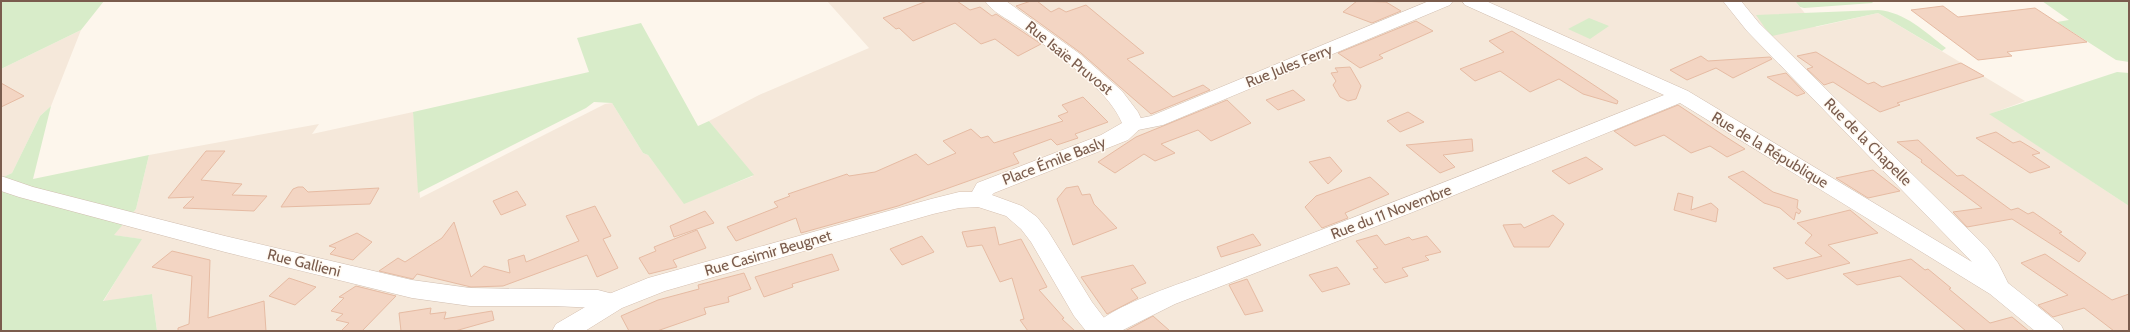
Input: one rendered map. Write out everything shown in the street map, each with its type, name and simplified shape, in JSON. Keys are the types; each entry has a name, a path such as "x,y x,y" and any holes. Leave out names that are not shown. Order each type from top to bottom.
{"street":[{"name":"Rue Isaïe Pruvost","path":"994,1 1034,28 1109,90 1127,109 1132,118 1133,125"},
{"name":"Rue Jules Ferry","path":"1133,125 1156,121 1444,1"},
{"name":"Rue de la République","path":"1471,1 1681,95 1998,288 2052,331"},
{"name":"Rue de la Chapelle","path":"1732,1 1753,27 1979,254 1990,269 1998,288"},
{"name":"Rue du 11 Novembre","path":"1101,331 1114,323 1167,298 1420,201 1681,95"},
{"name":"Place Émile Basly","path":"979,198 985,188 1109,140 1120,135 1133,125"},
{"name":"Rue Gallieni","path":"1,183 225,244 412,289 470,297 554,297 598,299 613,302"},
{"path":"979,198 1014,211 1029,223 1083,309 1101,331"},
{"name":"Rue Casimir Beugnet","path":"565,331 613,302 657,284 959,200 979,198"}],"shaded area":[{"path":"827,1 1795,1 1816,27 1878,13 2025,101 1990,114 2129,206 2129,331 157,331 152,294 103,302 141,239 113,235 136,209 149,155 319,124 312,134 413,112 420,198 605,104 612,103 643,153 648,155 684,203 753,176 709,121 759,95 869,48"},
{"path":"81,30 51,106 40,116 12,173 1,178 1,69"}],"green space":[{"path":"1,1 104,1 81,30 1,69"},
{"path":"1795,1 1871,1 1873,3 1804,8 1800,7"},
{"path":"2042,1 2129,1 2129,62 2116,60 2057,22 2069,20"},
{"path":"1878,10 1906,19 1922,29 1946,48 1942,51 1878,13 1772,36 1756,15"},
{"path":"1589,18 1609,26 1590,39 1568,29"},
{"path":"641,23 698,126 709,121 754,175 684,204 648,155 643,153 612,103 594,102 586,108 418,193 413,112 589,72 577,38"},
{"path":"2117,72 2129,73 2129,206 1989,114"},
{"path":"51,106 33,179 149,155 136,209 114,235 142,239 103,301 152,294 157,331 1,331 1,178 12,173 40,116"}],"building":[{"path":"927,1 957,1 970,10 980,7 992,16 996,14 1041,44 1018,56 995,39 981,44 955,23 913,41 899,28 896,29 883,18"},
{"path":"1031,1 1037,1 1051,12 1059,8 1066,12 1086,5 1144,53 1127,59 1173,97 1203,85 1210,90 1151,114 1081,53 1016,6"},
{"path":"1357,1 1386,2 1401,11 1372,23 1343,12"},
{"path":"1943,6 1958,17 2035,8 2087,42 2007,52 2012,56 1978,60 1911,10"},
{"path":"1416,21 1433,31 1379,55 1383,58 1360,68 1338,53"},
{"path":"1512,31 1618,101 1617,104 1583,94 1559,79 1530,92 1500,71 1475,81 1460,69 1504,52 1489,41"},
{"path":"1816,52 1868,84 1874,82 1882,87 1961,63 1984,76 1897,103 1900,105 1880,112 1833,82 1824,85 1807,69 1813,67 1797,56"},
{"path":"1701,56 1708,61 1770,57 1772,59 1733,78 1716,68 1687,80 1670,70"},
{"path":"1350,67 1361,86 1356,99 1348,101 1340,97 1333,85 1336,81 1331,73 1338,72 1335,68"},
{"path":"1786,73 1805,93 1797,96 1767,77"},
{"path":"1,83 24,96 1,107"},
{"path":"1293,90 1305,100 1278,110 1266,100"},
{"path":"1083,97 1108,122 1075,134 1078,138 1057,145 1051,139 1013,153 1019,163 898,206 801,233 796,218 736,241 727,227 778,207 774,202 790,196 788,194 847,174 849,176 875,172 916,154 928,165 956,153 943,141 971,129 981,138 988,136 994,143 1063,121 1058,116 1068,112 1062,105"},
{"path":"1227,100 1251,123 1211,141 1198,130 1161,144 1175,153 1155,161 1144,154 1115,173 1098,162 1136,137"},
{"path":"1678,105 1745,149 1727,157 1710,146 1691,153 1664,135 1635,146 1614,131"},
{"path":"1408,112 1424,122 1400,132 1387,121"},
{"path":"1996,132 2013,143 2020,141 2040,153 2032,155 2050,167 2030,173 1976,138"},
{"path":"1472,139 1473,151 1443,155 1455,167 1440,173 1406,145"},
{"path":"1918,140 1957,176 1963,175 2011,210 2018,208 2028,214 2033,212 2062,232 2059,233 2086,253 2079,262 2012,219 1967,227 1953,212 1982,208 1897,142"},
{"path":"206,151 225,151 201,180 242,184 232,195 267,196 254,211 183,208 194,197 168,198"},
{"path":"1330,157 1342,171 1328,184 1309,162"},
{"path":"1586,157 1603,169 1569,184 1552,171"},
{"path":"1873,170 1900,191 1868,198 1836,178"},
{"path":"1743,171 1773,192 1798,200 1797,208 1801,211 1799,214 1796,212 1794,220 1780,208 1764,203 1728,177"},
{"path":"1370,177 1389,194 1345,213 1348,218 1322,228 1305,207 1316,196"},
{"path":"1078,186 1082,195 1090,194 1094,204 1117,228 1073,245 1057,199 1066,188"},
{"path":"303,187 308,192 379,188 370,204 281,207 293,189"},
{"path":"517,191 526,205 501,215 493,201"},
{"path":"1678,193 1693,197 1691,210 1711,203 1718,209 1716,222 1674,210"},
{"path":"595,206 611,236 603,239 618,268 597,277 587,255 503,286 471,287 417,274 413,279 379,271 398,258 405,262 442,238 454,222 471,277 484,266 510,273 508,260 524,255 526,262 579,241 566,216"},
{"path":"1850,210 1878,233 1828,245 1850,263 1787,279 1773,268 1822,256 1805,243 1812,235 1797,223"},
{"path":"705,211 714,223 674,237 670,226"},
{"path":"1553,215 1564,224 1549,247 1514,247 1503,225 1521,224 1524,228"},
{"path":"995,227 999,245 1021,239 1047,287 1039,290 1064,318 1062,319 1075,331 1028,331 1020,320 1024,319 1012,278 1000,282 982,245 967,247 962,232"},
{"path":"697,230 706,248 673,260 677,267 649,274 639,258 656,251 654,247"},
{"path":"357,233 372,242 353,260 330,254 336,248 329,246"},
{"path":"1253,234 1261,245 1221,257 1217,247"},
{"path":"1377,235 1385,245 1409,237 1412,240 1427,236 1441,252 1425,256 1429,260 1402,268 1408,276 1385,283 1373,269 1378,268 1356,241"},
{"path":"922,236 934,252 902,265 890,249"},
{"path":"172,251 210,260 208,318 264,301 266,331 178,331 178,328 189,324 192,276 152,267"},
{"path":"832,254 839,270 792,284 793,287 764,297 755,277"},
{"path":"2045,254 2112,300 2129,294 2129,331 2114,331 2084,308 2053,317 2038,305 2068,295 2021,263"},
{"path":"1911,259 1925,270 1928,269 1951,288 1949,289 1990,323 2012,317 2029,331 1966,331 1900,276 1857,285 1843,274"},
{"path":"1133,265 1146,283 1131,289 1138,298 1107,314 1081,277"},
{"path":"1337,267 1350,284 1322,292 1309,275"},
{"path":"744,273 751,289 728,297 729,302 704,308 706,314 657,331 629,331 621,316 658,300 699,289 698,285"},
{"path":"289,278 316,287 295,305 269,296"},
{"path":"1247,279 1263,311 1245,315 1229,285"},
{"path":"356,286 396,296 362,331 341,331 349,323 336,320 343,314 331,311 344,298 339,297"},
{"path":"431,308 430,314 446,312 444,319 492,311 494,320 455,331 401,331 399,313"},
{"path":"1153,316 1170,331 1125,331"}]}
